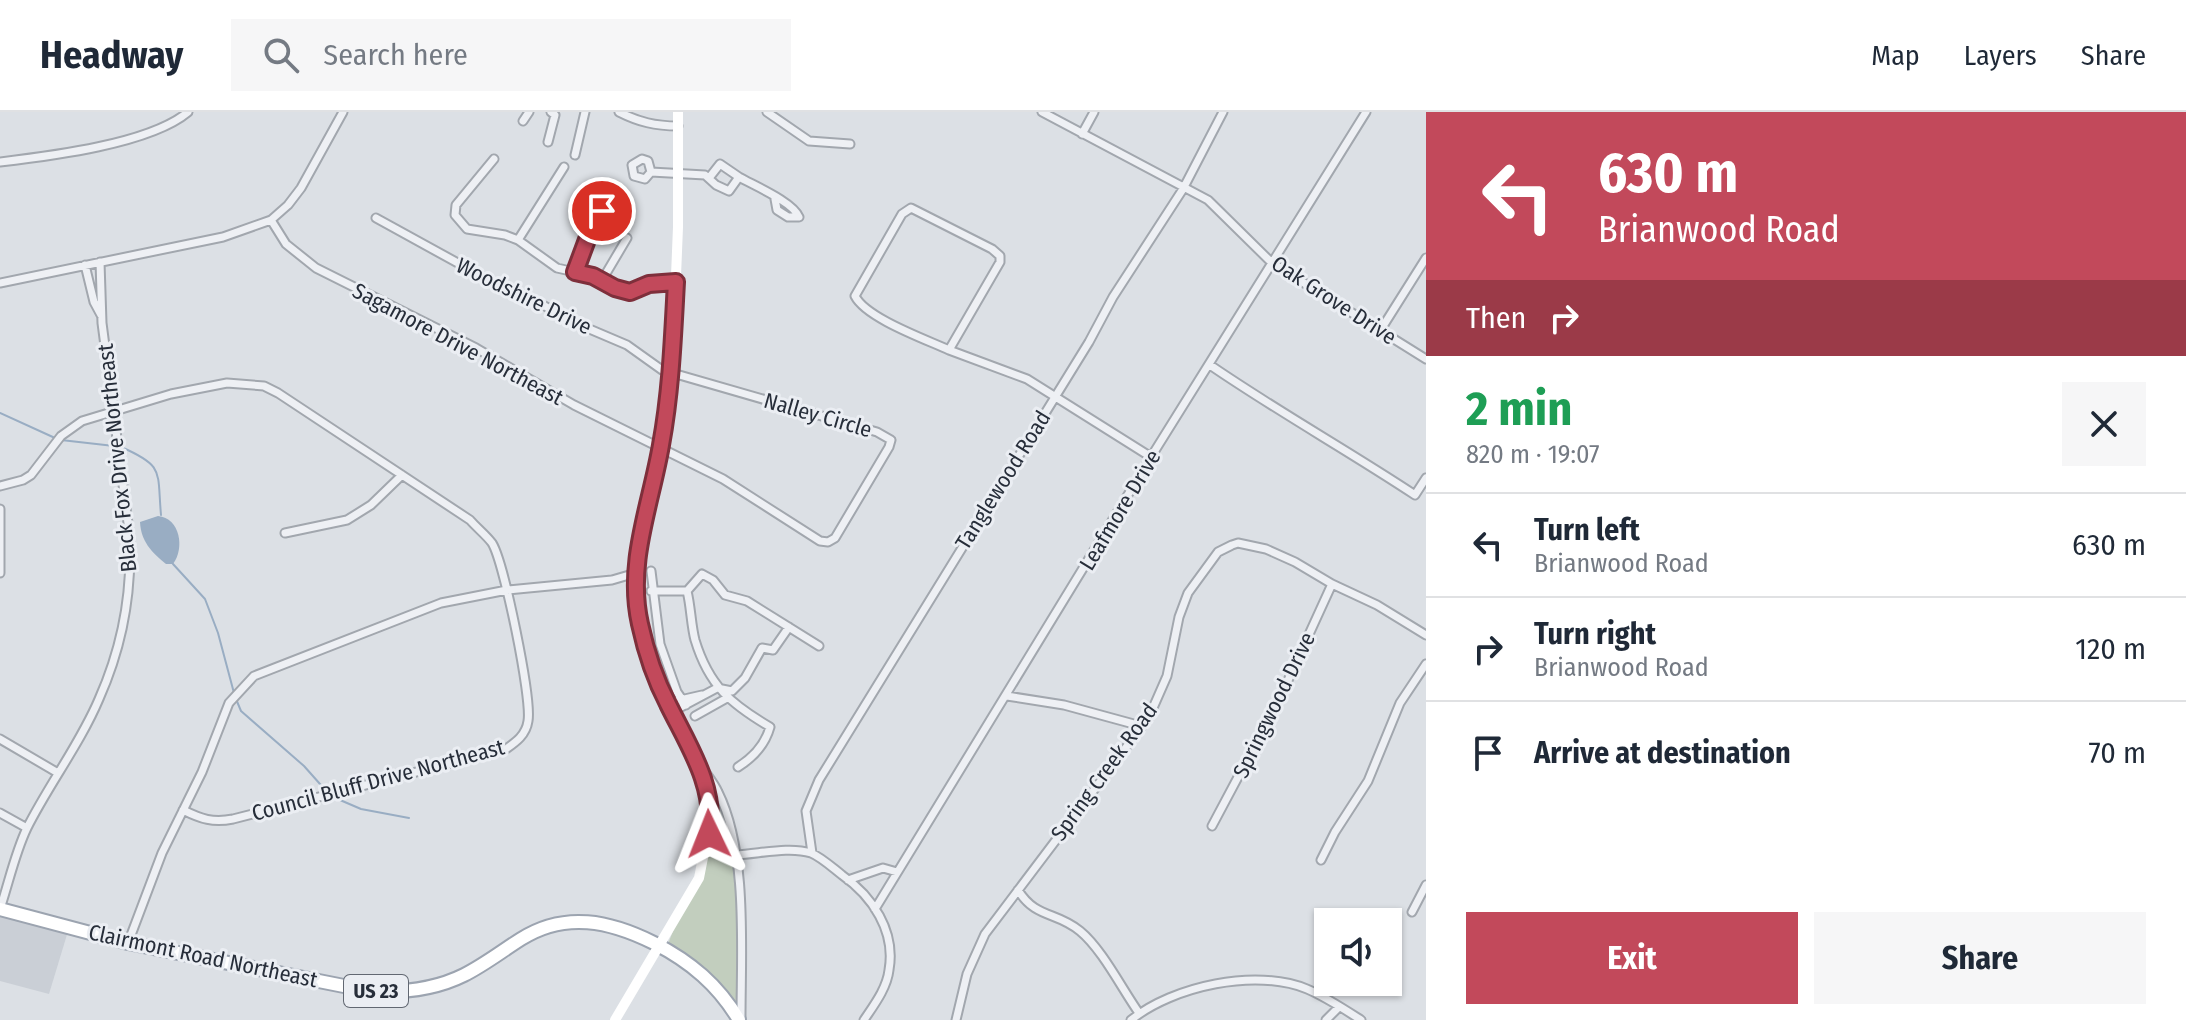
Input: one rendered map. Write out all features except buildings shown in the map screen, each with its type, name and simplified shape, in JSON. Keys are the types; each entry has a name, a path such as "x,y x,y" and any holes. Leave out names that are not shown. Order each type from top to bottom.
{"main road":[{"path":"615,1020 699,878 711,817 698,761 651,666 639,621 636,573 672,374 678,112"},
{"name":"Clairmont Road Northeast","path":"0,909 128,943 369,991 393,992 451,981 537,930 561,923 588,921 612,925 659,946 704,975 740,1020"}],"street":[{"path":"0,162 138,137 161,130 188,112"},
{"path":"0,283 223,237 271,220 301,188 343,112"},
{"path":"523,121 529,112"},
{"path":"548,142 555,115 551,112"},
{"path":"575,155 585,112"},
{"path":"767,112 809,141 850,144"},
{"name":"Oak Grove Drive","path":"1042,112 1208,200 1272,263 1426,359"},
{"path":"1082,134 1094,112"},
{"name":"Tanglewood Road","path":"812,853 806,811 819,780 1055,398 1113,297 1183,189 1223,112"},
{"name":"Leafmore Drive","path":"875,909 1366,112"},
{"path":"623,113 647,124 678,126"},
{"path":"494,159 456,205 455,215 467,229 518,240 557,268 593,276 630,292 649,284 676,282"},
{"path":"709,178 720,164 775,199"},
{"path":"518,240 564,167"},
{"path":"648,176 677,173 705,175 729,191 739,177"},
{"path":"575,272 591,229 610,199"},
{"path":"949,350 1000,262 1000,256 911,208 902,214 855,296 860,305 949,350 1027,379 1151,457"},
{"name":"Woodshire Drive","path":"376,218 496,284 515,290 580,325 627,345 672,374"},
{"name":"Sagamore Drive Northeast","path":"271,220 286,244 316,268 476,348 574,405 661,448"},
{"path":"601,282 627,238"},
{"path":"1380,331 1426,258"},
{"name":"Black Fox Drive Northeast","path":"0,909 27,828 99,701 112,667 129,596 129,531 101,315 100,262"},
{"name":"Black Fox Drive Northeast","path":"85,265 94,302 101,315"},
{"path":"1210,365 1273,408 1415,495 1426,478"},
{"name":"Nalley Circle","path":"661,448 723,479 820,541 828,542 844,525 891,440 860,427 672,374"},
{"name":"Council Bluff Drive Northeast","path":"0,486 31,475 61,436 82,421 171,394 227,383 264,386 470,520 492,543 507,590 529,719 520,739 506,749 217,823 202,820 183,810"},
{"path":"285,533 347,520 371,505 402,475"},
{"path":"0,509 0,573"},
{"name":"Spring Creek Road","path":"956,1020 974,954 985,934 1141,726 1159,696 1188,593 1218,552 1238,543 1266,549 1377,605 1426,635"},
{"path":"651,571 651,591 660,644 677,692 684,702"},
{"path":"128,943 162,853 207,761 229,703 254,676 441,603 507,590 612,580 636,573"},
{"path":"651,591 687,591 702,574 713,580 725,595 747,601 819,646"},
{"name":"Springwood Drive","path":"1212,826 1279,700 1332,584"},
{"path":"687,591 695,640 717,688 770,727 753,758 738,767"},
{"path":"670,708 717,688 732,691 745,678 762,648 773,650 789,627"},
{"path":"1321,860 1368,781 1400,703 1426,664"},
{"path":"1007,696 1064,705 1141,726"},
{"path":"695,716 727,698"},
{"path":"0,739 58,773"},
{"path":"698,761 718,791 727,813 736,855 740,1020"},
{"path":"0,813 27,828"},
{"path":"736,855 789,851 812,853 848,880 875,909 885,925 889,971 883,990 864,1020"},
{"path":"848,880 883,868 897,872"},
{"path":"1412,912 1426,885"},
{"path":"1018,890 1028,905 1057,917 1087,937 1139,1013"},
{"path":"1131,1020 1177,992 1248,982 1281,982 1307,989 1361,1020"},
{"path":"1326,1020 1339,1007"}],"shaded area":[{"path":"0,909 69,928 49,994 0,981"}],"green space":[{"path":"698,761 718,792 733,844 740,900 739,1012 666,949 684,903 699,878 711,817"}],"water":[{"path":"158,516 176,528 179,550 173,564 166,564 156,555 142,535 140,522"}],"waterway":[{"path":"0,413 55,438"},
{"path":"61,440 114,446"},
{"path":"121,447 152,465 158,479 161,515"},
{"path":"173,564 205,599 234,693"},
{"path":"236,699 241,711 304,766 328,793"},
{"path":"333,797 361,809 409,818"}],"route":[{"path":"602,211 591,229 575,272 630,292 649,284 676,282 672,374 636,573 639,621 651,666 698,761 708,795 711,817 709,834"}]}
